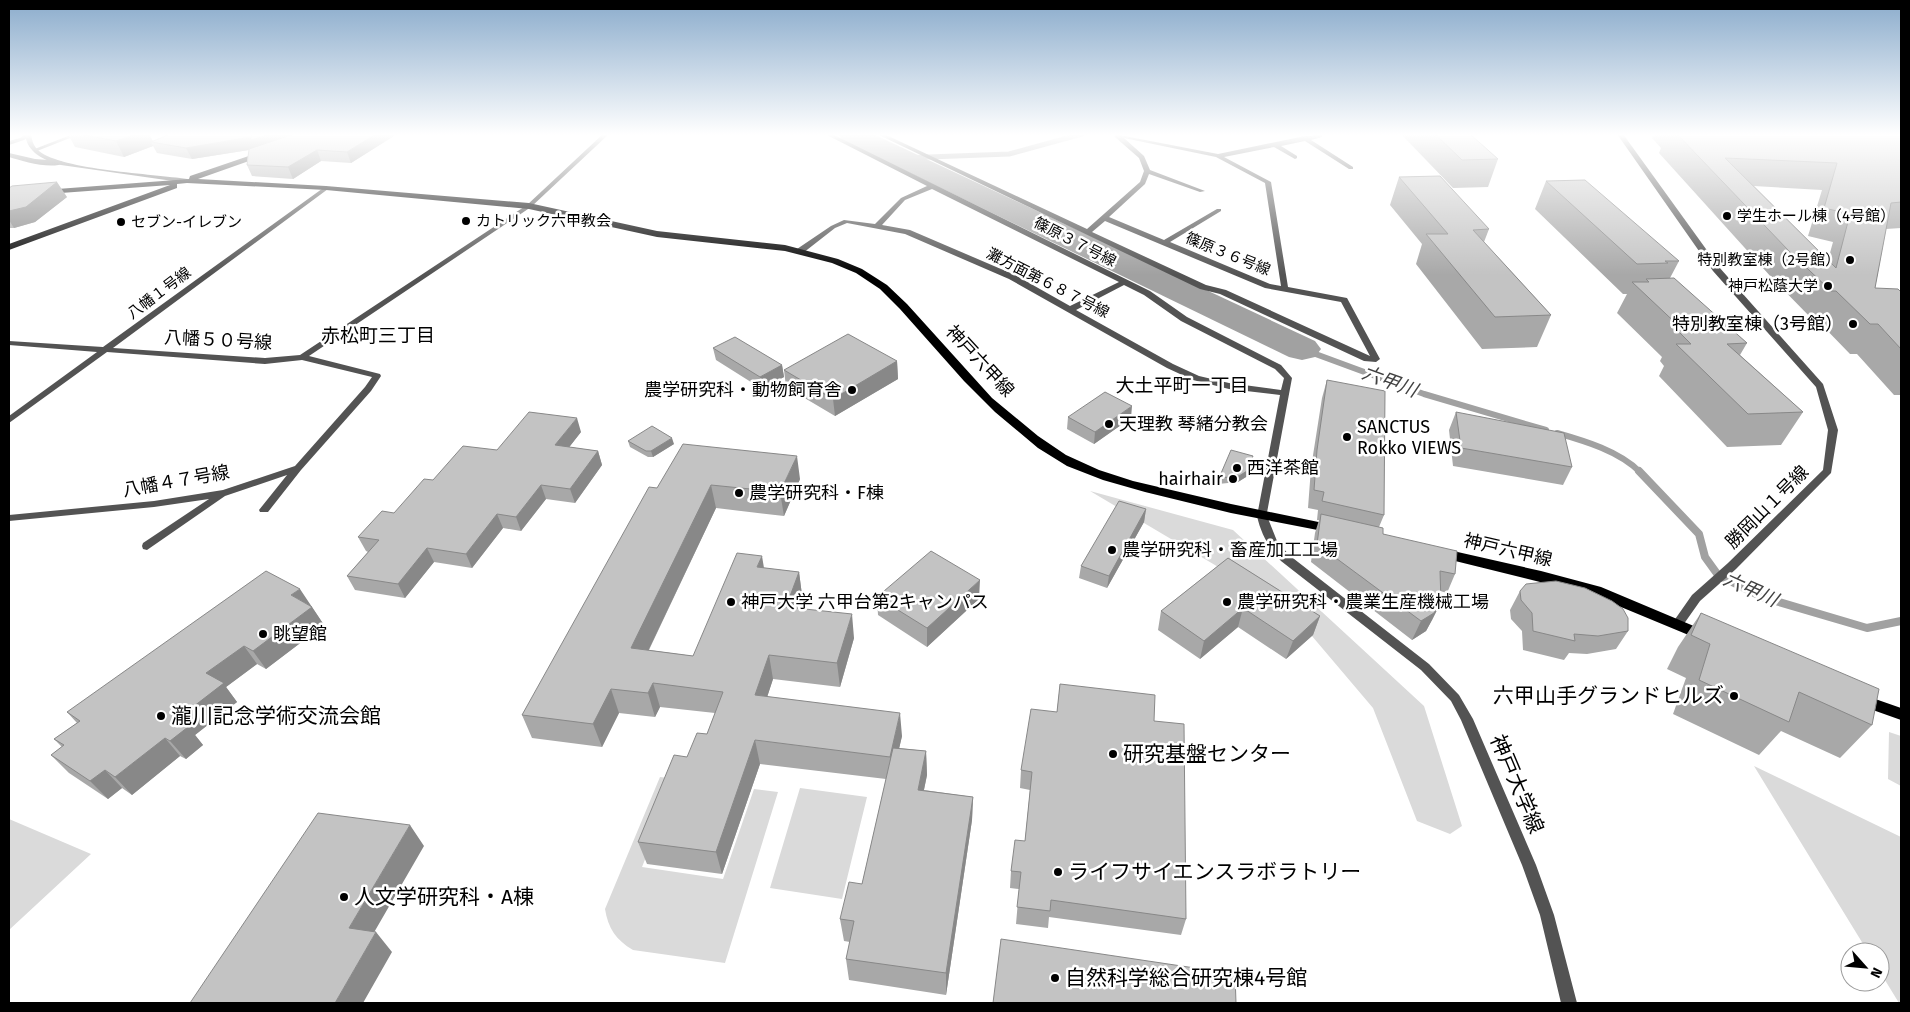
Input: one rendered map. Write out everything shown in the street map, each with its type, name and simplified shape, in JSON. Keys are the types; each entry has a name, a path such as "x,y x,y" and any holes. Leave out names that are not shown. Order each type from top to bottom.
{"main road":[{"name":"神戸六甲線","path":"38,193 173,181"},
{"path":"9,247 136,201 184,181"},
{"name":"神戸六甲線","path":"208,181 326,188 529,206 557,210 656,234 800,251 849,266 883,286 997,408 1039,443 1069,462 1093,473 1133,486 1262,516 1342,531"},
{"name":"神戸六甲線","path":"1424,550 1576,584 1610,596 1720,644"},
{"path":"1848,695 1901,714"}],"street":[{"name":"八幡５０号線","path":"9,343 265,361 302,357 529,206 555,181"},
{"name":"篠原３７号線","path":"923,181 1147,293 1184,319 1278,367 1288,378 1285,393"},
{"path":"980,181 1088,232 1144,181"},
{"path":"1175,181 1202,191"},
{"path":"1267,181 1285,290"},
{"name":"勝岡山１号線","path":"1654,181 1716,269 1820,386 1833,430 1828,471 1732,566 1696,598 1678,625"},
{"path":"877,226 903,199 933,186"},
{"name":"八幡１号線","path":"9,420 326,188"},
{"path":"1164,243 1219,210"},
{"name":"篠原３６号線","path":"1088,232 1203,287 1223,292 1367,359 1376,359 1344,300 1268,286 1105,218"},
{"name":"灘方面第６８７号線","path":"800,251 833,227 846,221 907,232 1012,277 1072,309 1170,366 1196,378 1230,386 1285,393"},
{"path":"1072,309 1124,282"},
{"name":"八幡４７号線","path":"9,518 154,504 224,493 298,468 368,389 377,376 302,357"},
{"path":"1262,516 1285,393"},
{"path":"264,510 298,468"},
{"path":"147,546 224,493"},
{"name":"神戸大学線","path":"1262,516 1266,532 1273,547 1425,667 1455,698 1467,719 1529,865 1547,915 1569,1003"}],"shaded area":[{"path":"1090,491 1233,530 1424,706 1462,826 1450,834 1417,821 1373,708 1306,629 1225,571"},
{"path":"1889,732 1901,736 1901,786 1888,779"},
{"path":"1754,766 1901,837 1901,1003 1899,1003 1890,988 1890,942 1862,942"},
{"path":"660,777 677,779 642,867 723,879 754,789 778,792 725,963 633,950 617,938 608,922 605,909"},
{"path":"800,788 867,797 842,899 770,888"},
{"path":"9,819 91,854 9,930"}],"building":[{"path":"1403,181 1445,181 1489,229 1473,230 1551,315 1495,317 1426,234 1448,234"},
{"path":"1546,181 1586,181 1679,261 1637,264"},
{"path":"1722,181 1748,181 1836,268 1850,214 1824,208 1832,181 1901,181 1901,202 1891,203 1875,288 1898,289 1901,292 1901,349 1878,324 1870,324 1836,291 1831,291 1788,250"},
{"path":"57,182 26,207 9,211 9,188 12,186"},
{"path":"1674,278 1747,343 1727,344 1803,412 1748,414 1676,344 1691,344 1677,330 1683,330 1632,282 1649,282 1646,279"},
{"path":"848,334 897,361 833,399 784,370"},
{"path":"735,337 782,365 760,377 713,348"},
{"name":"SANCTUS Rokko VIEWS","path":"1327,380 1385,391 1384,515 1322,501 1324,492 1314,490 1317,450"},
{"path":"1105,392 1132,406 1095,432 1068,417"},
{"path":"529,412 577,418 555,445 598,451 570,489 541,485 516,517 497,514 466,554 427,548 398,584 347,576 379,540 358,537 382,511 394,513 424,479 433,480 463,446 497,450"},
{"path":"1456,412 1564,433 1572,467 1461,448"},
{"path":"652,426 672,438 651,451 646,451 628,441"},
{"path":"683,444 797,456 780,492 711,485 631,648 693,656 737,553 762,556 757,567 799,572 786,607 852,614 837,663 769,655 755,695 900,713 890,757 755,740 716,852 638,842 674,755 687,757 697,733 707,734 723,692 653,683 648,693 611,689 593,724 522,715 649,487 657,488"},
{"path":"1231,450 1253,456 1247,471 1239,476 1219,478"},
{"name":"農学研究科・畜産加工工場","path":"1119,501 1146,509 1109,576 1081,566"},
{"path":"1321,514 1383,528 1383,534 1457,551 1455,574 1440,571 1441,602 1434,613 1421,621 1317,544"},
{"path":"931,551 980,580 927,628 877,597"},
{"path":"1228,558 1320,616 1293,641 1243,608 1204,641 1161,611"},
{"path":"266,571 300,589 291,595 312,607 253,651 244,646 206,673 224,683 176,720 188,727 170,741 165,738 115,777 105,770 90,781 51,755 64,745 54,739 80,721 67,712"},
{"path":"1556,581 1585,588 1612,601 1623,609 1628,618 1628,631 1598,636 1574,634 1575,641 1533,631 1532,613 1521,600 1520,591 1526,584"},
{"path":"1701,613 1879,689 1872,725 1799,692 1789,722 1699,680 1710,644 1691,635"},
{"path":"1060,684 1155,695 1154,721 1184,724 1186,919 1051,900 1050,911 1017,907 1021,872 1011,871 1015,840 1025,841 1032,772 1021,770 1031,709 1057,712"},
{"path":"893,748 926,751 918,790 973,797 946,973 846,959 854,921 840,919 849,882 862,884"},
{"name":"人文学研究科・A棟","path":"318,813 410,825 349,928 376,932 335,1003 190,1003"},
{"path":"1001,939 1235,974 1236,1003 993,1003"}],"waterway":[{"name":"六甲川","path":"951,181 1302,349"},
{"name":"六甲川","path":"1302,349 1424,394 1546,430"},
{"name":"六甲川","path":"1557,433 1590,443 1612,453 1640,472"},
{"name":"六甲川","path":"1640,472 1699,534 1705,557 1718,575 1762,597 1867,628 1901,621"}],"place":[{"name":"学生ホール棟（4号館）","path":"1727,216"},
{"name":"カトリック六甲教会","path":"466,221"},
{"name":"セブン-イレブン","path":"121,222"},
{"name":"特別教室棟（2号館）","path":"1850,260"},
{"name":"神戸松蔭大学","path":"1828,286"},
{"name":"特別教室棟（3号館）","path":"1853,324"},
{"name":"農学研究科・動物飼育舎","path":"852,390"},
{"name":"天理教 琴緒分教会","path":"1109,424"},
{"name":"SANCTUS Rokko VIEWS","path":"1347,437"},
{"name":"西洋茶館","path":"1237,468"},
{"name":"hairhair","path":"1233,479"},
{"name":"農学研究科・F棟","path":"739,493"},
{"name":"農学研究科・畜産加工工場","path":"1112,550"},
{"name":"神戸大学 六甲台第2キャンパス","path":"731,602"},
{"name":"農学研究科・農業生産機械工場","path":"1227,602"},
{"name":"眺望館","path":"263,634"},
{"name":"六甲山手グランドヒルズ","path":"1734,696"},
{"name":"瀧川記念学術交流会館","path":"161,716"},
{"name":"研究基盤センター","path":"1113,754"},
{"name":"ライフサイエンスラボラトリー","path":"1058,872"},
{"name":"人文学研究科・A棟","path":"344,897"},
{"name":"自然科学総合研究棟4号館","path":"1055,978"}],"district":[{"name":"赤松町三丁目","path":"378,335"},
{"name":"大土平町一丁目","path":"1182,385"}]}
